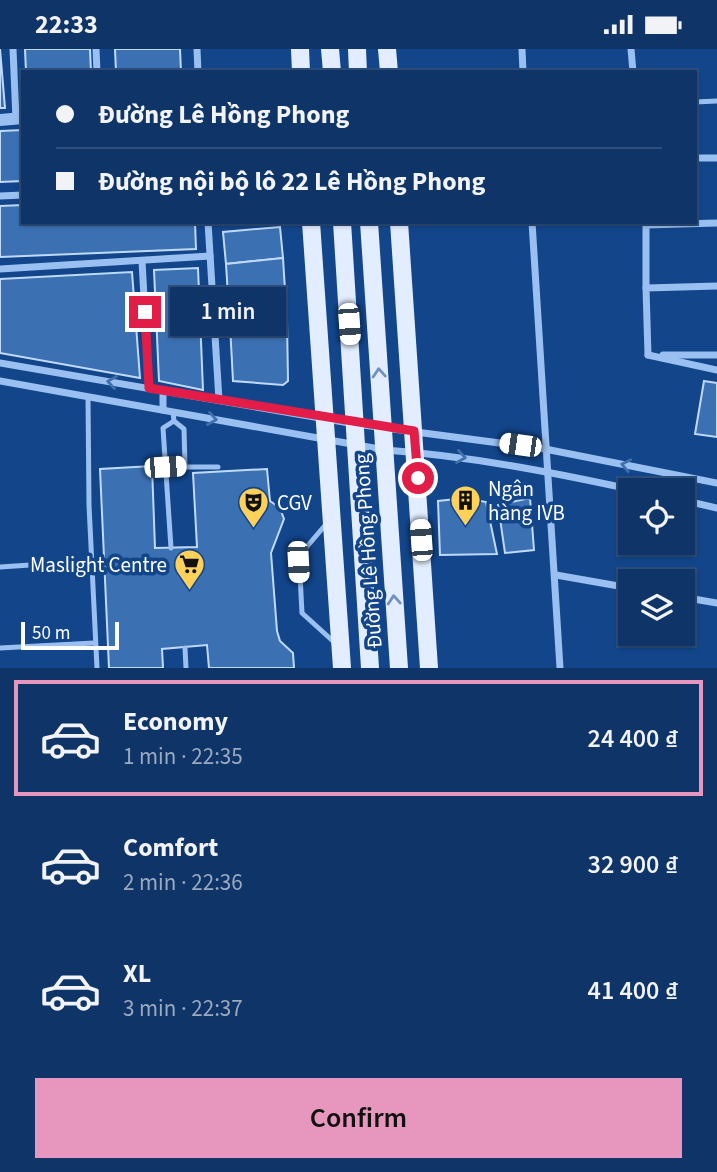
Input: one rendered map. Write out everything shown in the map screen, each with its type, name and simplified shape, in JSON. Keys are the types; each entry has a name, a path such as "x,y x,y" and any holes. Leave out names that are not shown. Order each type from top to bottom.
{"main road":[{"path":"300,49 301,70"},
{"path":"330,49 332,70"},
{"path":"357,49 358,70"},
{"path":"387,49 389,70"},
{"name":"Đường Lê Hồng Phong","path":"311,224 342,668"},
{"name":"Đường Lê Hồng Phong","path":"342,224 370,668"},
{"name":"Đường Lê Hồng Phong","path":"369,224 399,668"},
{"path":"399,224 429,668"}],"street":[{"path":"0,120 20,119 13,49"},
{"path":"96,49 97,70"},
{"path":"197,49 198,70"},
{"path":"522,49 523,70"},
{"path":"631,49 633,70"},
{"path":"697,159 717,158"},
{"path":"0,196 21,195"},
{"path":"697,223 717,223"},
{"path":"208,224 219,400"},
{"path":"532,224 560,668"},
{"path":"646,224 648,355"},
{"path":"0,269 210,256"},
{"path":"142,261 149,388"},
{"path":"646,288 717,286"},
{"path":"648,355 717,355"},
{"path":"648,355 717,370"},
{"path":"0,363 355,424 545,449 717,483"},
{"path":"0,381 385,450 416,452 549,472 618,487"},
{"path":"163,390 163,410"},
{"path":"695,504 717,508"},
{"path":"556,575 618,586"},
{"path":"695,599 717,603"}],"lane":[{"path":"697,102 717,101"},
{"path":"88,397 91,561 97,668"},
{"path":"173,412 174,421 184,429 185,467"},
{"path":"171,548 163,428 174,421"},
{"path":"165,467 218,467"},
{"path":"332,518 299,556 300,607 307,620 340,646"},
{"path":"0,567 91,561"},
{"path":"0,648 94,643"},
{"path":"185,648 186,668"}],"building":[{"path":"0,49 5,108 0,108"},
{"path":"25,49 90,49 91,70 26,70"},
{"path":"115,49 180,49 181,70 116,70"},
{"path":"21,130 21,181 0,182 0,131"},
{"path":"21,205 21,224 195,224 196,249 0,257 0,206"},
{"path":"280,227 283,258 226,264 223,232"},
{"path":"283,258 285,290 228,296 226,264"},
{"path":"198,268 203,390 159,381 154,270"},
{"path":"132,272 140,378 0,353 0,279"},
{"path":"285,290 287,320 230,325 228,296"},
{"path":"287,320 288,381 283,385 233,381 230,325"},
{"path":"704,381 717,383 717,437 695,434"},
{"name":"Maslight Centre","path":"152,466 155,548 197,547 193,473 267,469 270,501 280,508 284,519 271,553 277,631 280,641 293,653 294,668 209,668 207,645 162,649 163,668 109,668 100,469"},
{"name":"Ngân hàng IVB","path":"466,498 486,502 497,554 440,555 438,501"},
{"path":"530,498 534,550 505,553 498,505"}],"place":[{"name":"Ngân hàng IVB","path":"465,528"},
{"name":"CGV","path":"254,530"},
{"name":"Maslight Centre","path":"190,592"}],"route":[{"path":"145,312 149,388 355,424 414,431 418,478"}]}
